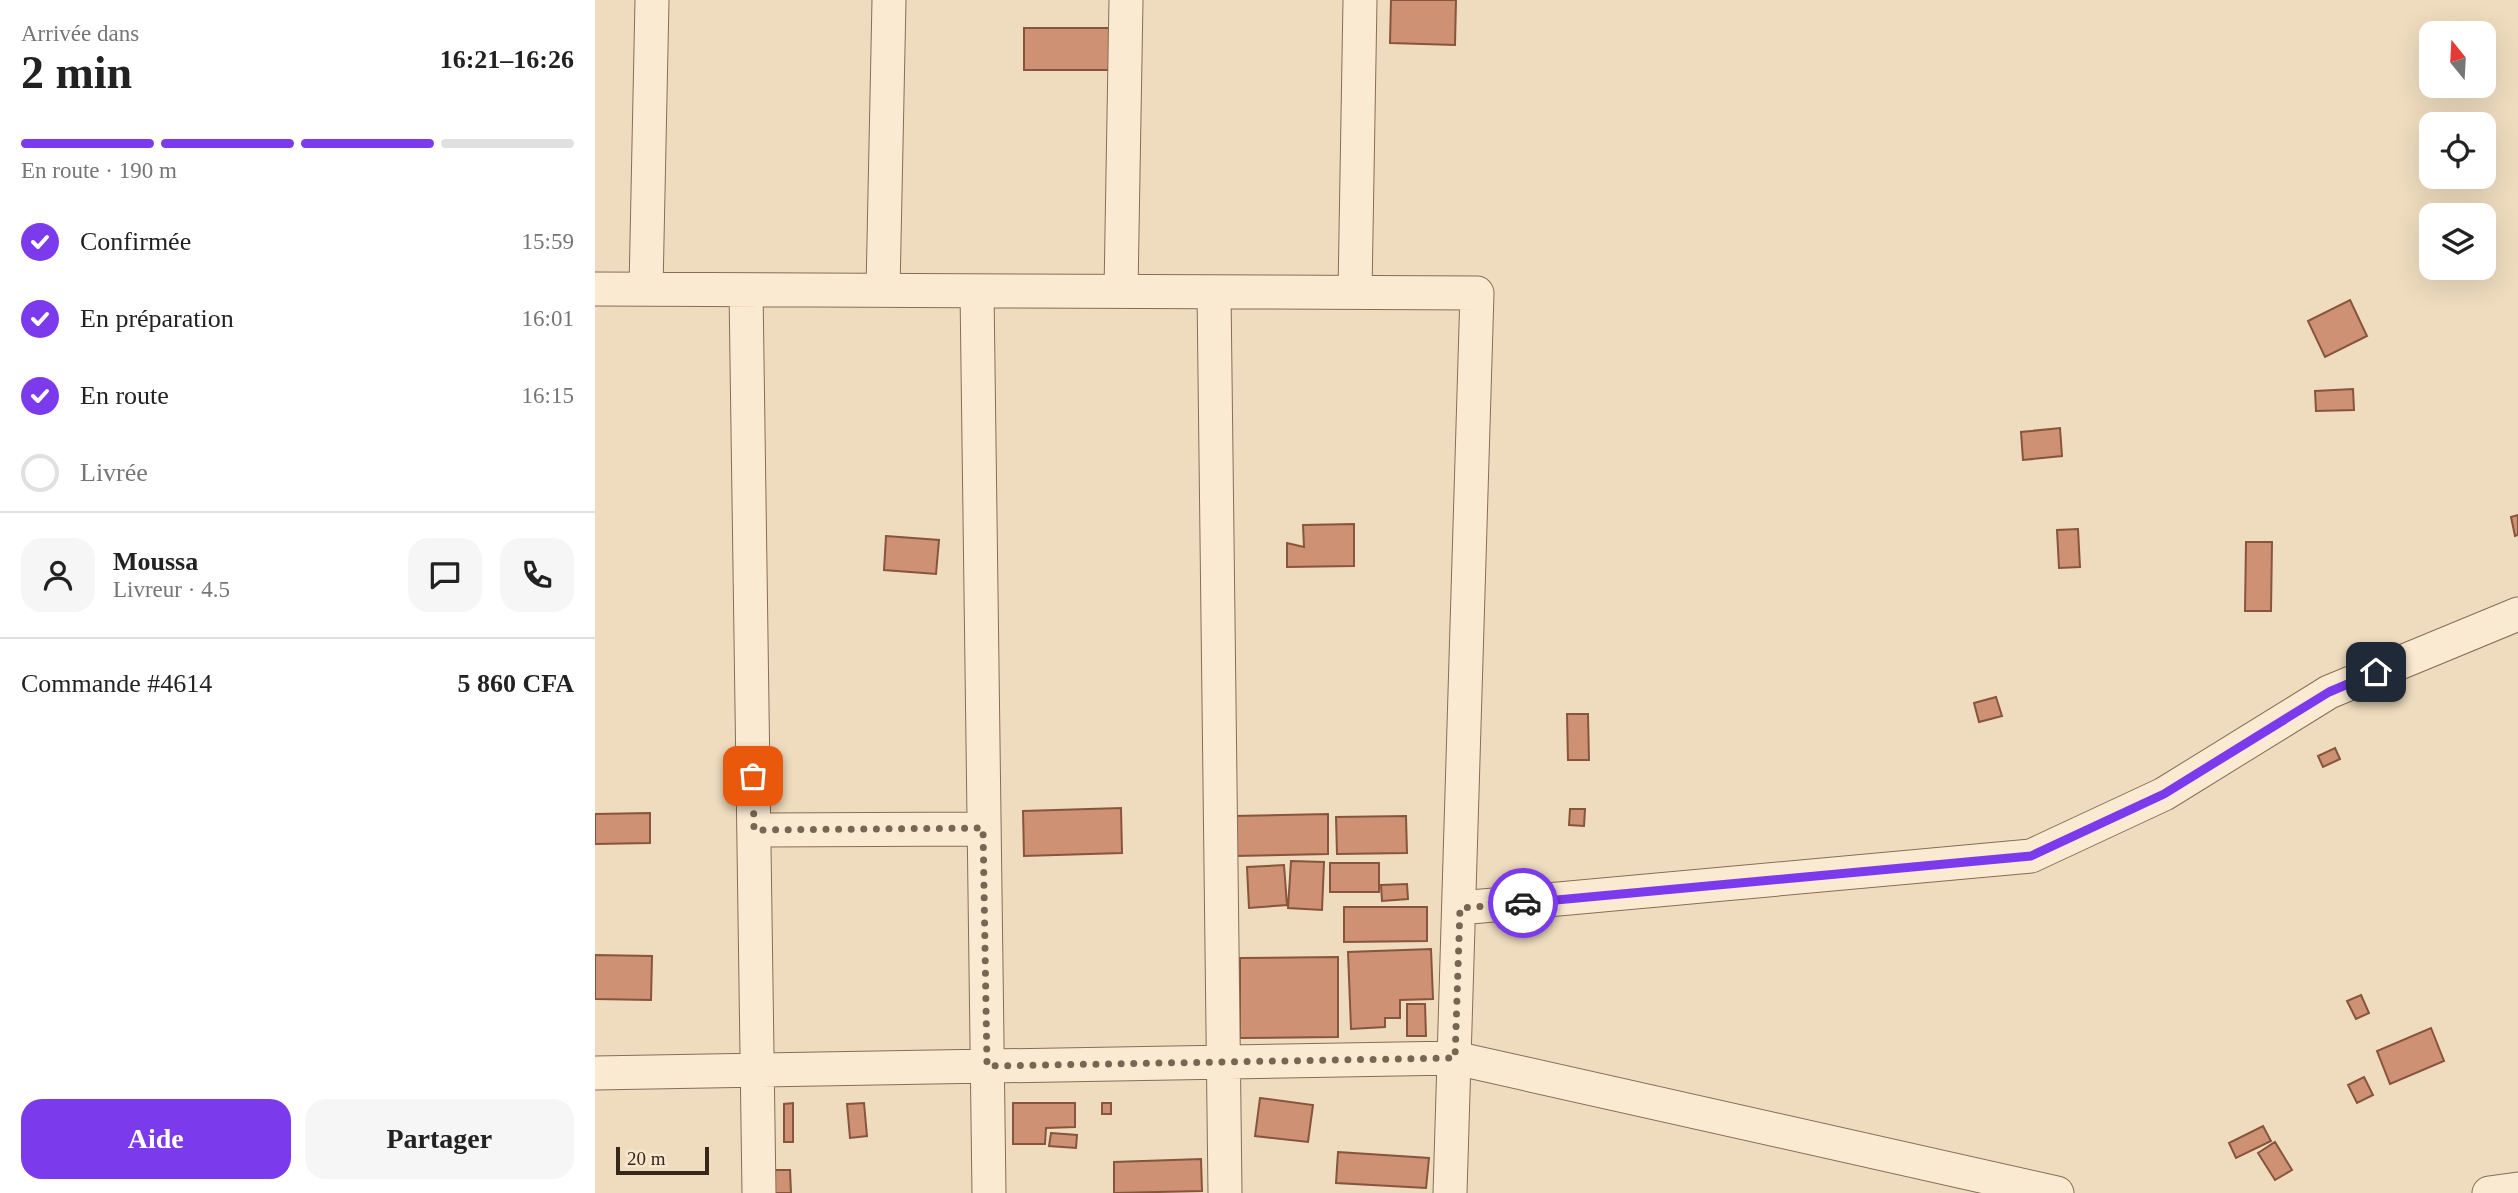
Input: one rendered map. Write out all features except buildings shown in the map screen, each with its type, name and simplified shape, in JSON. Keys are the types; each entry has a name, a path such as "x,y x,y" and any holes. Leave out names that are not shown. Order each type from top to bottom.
{"street":[{"path":"646,289 652,0"},
{"path":"883,290 889,0"},
{"path":"1121,291 1126,0"},
{"path":"1355,292 1360,0"},
{"path":"595,289 1477,293 1450,1193"},
{"path":"746,290 759,1193"},
{"path":"977,291 989,1193"},
{"path":"1214,292 1225,1193"},
{"path":"1460,908 2031,856 2164,794 2329,692 2518,614"},
{"path":"754,830 983,828"},
{"path":"595,1073 1455,1058 2057,1193"},
{"path":"2489,1193 2518,1189"}],"way so far":[{"path":"753,776 754,830 983,828 987,1066 1455,1058 1460,908 1523,903"}],"route":[{"path":"1523,903 2031,856 2164,794 2329,692 2376,672"}]}
